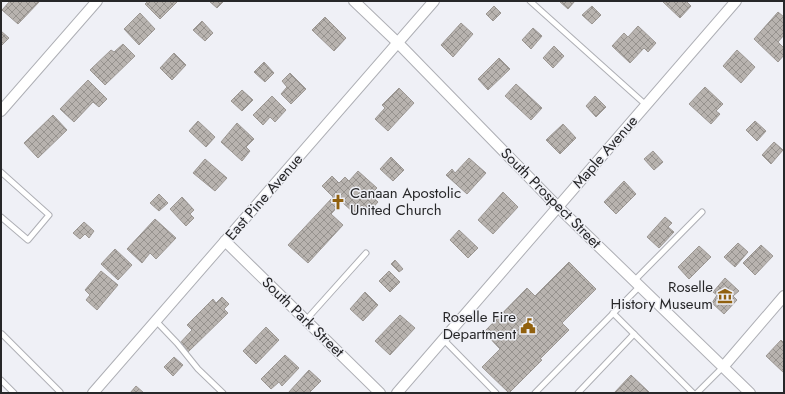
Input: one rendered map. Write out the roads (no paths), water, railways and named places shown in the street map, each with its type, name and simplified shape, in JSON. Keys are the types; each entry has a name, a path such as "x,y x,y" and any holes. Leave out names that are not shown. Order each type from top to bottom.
{"street":[{"path":"1,111 97,1"},
{"name":"South Prospect Street","path":"354,1 398,43 558,207 750,393"},
{"name":"East Pine Avenue","path":"93,393 434,1"},
{"name":"Maple Avenue","path":"397,393 736,1"},
{"name":"South Park Street","path":"225,241 380,393"},
{"path":"723,367 784,296"}],"lane":[{"path":"530,1 646,105"},
{"path":"1,172 49,215 28,240 1,217"},
{"path":"535,393 613,313 702,212"},
{"path":"306,320 366,253"},
{"path":"613,313 693,393"},
{"path":"156,321 177,343 198,369 223,393"},
{"path":"1,335 2,334 60,392"},
{"path":"578,393 634,334"},
{"path":"443,339 496,393"},
{"path":"697,393 723,367"},
{"path":"1,380 14,393"}],"place":[{"name":"Canaan Apostolic United Church","path":"338,202"},
{"name":"Roselle History Museum","path":"725,296"},
{"name":"Roselle Fire Department","path":"528,326"}]}
